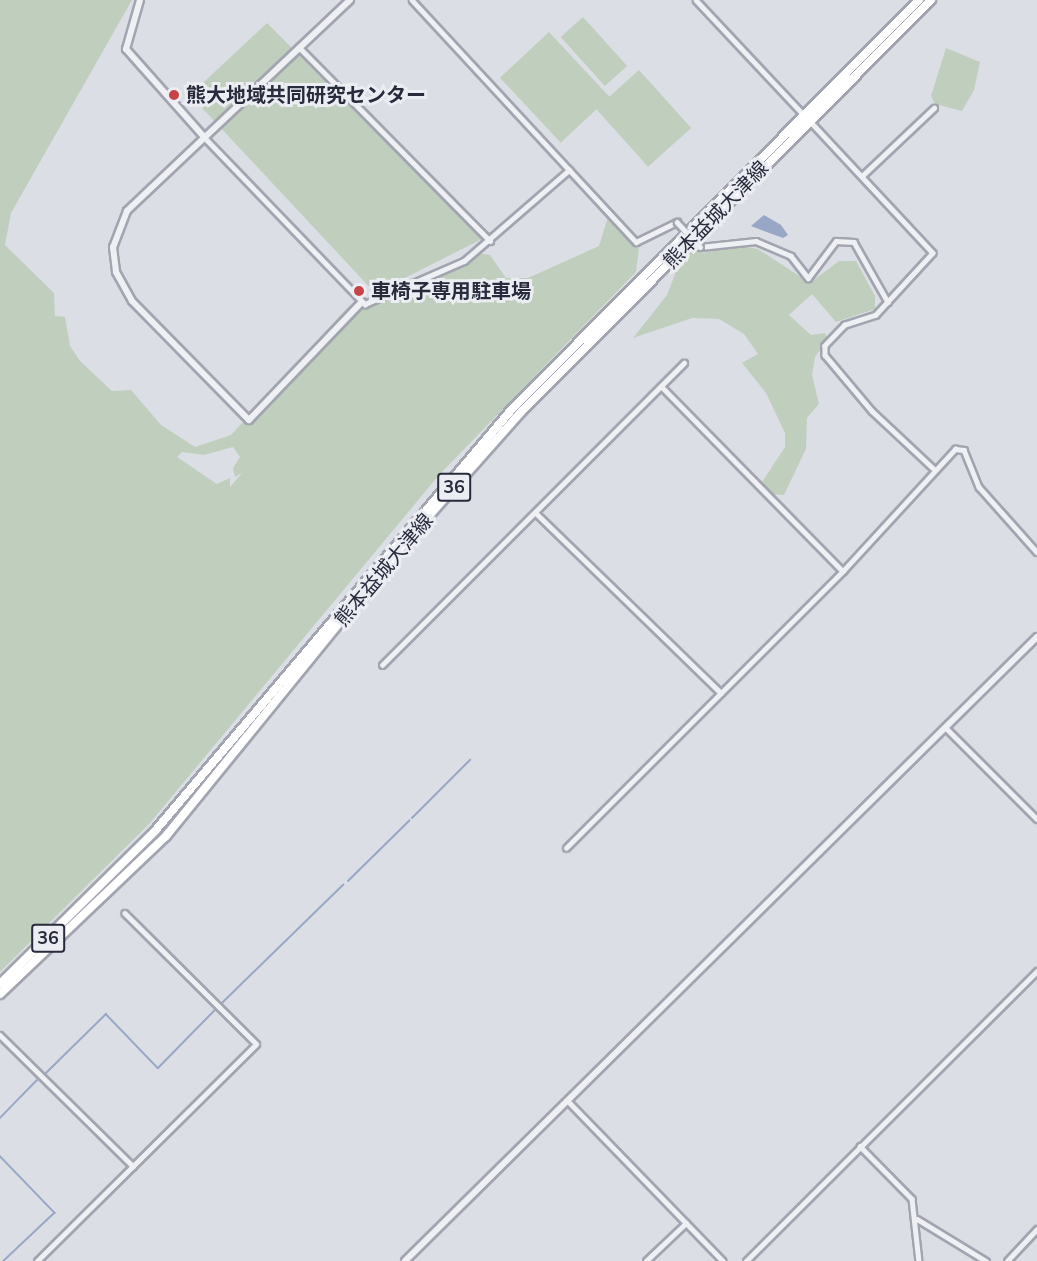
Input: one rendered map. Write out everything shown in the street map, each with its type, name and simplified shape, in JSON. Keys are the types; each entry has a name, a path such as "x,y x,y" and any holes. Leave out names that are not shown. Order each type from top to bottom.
{"main road":[{"name":"熊本益城大津線","path":"0,994 166,836 395,554 522,411 919,0"},
{"name":"熊本益城大津線","path":"0,984 155,831 512,409 807,118 932,0"}],"street":[{"path":"140,0 126,49 205,138 361,303"},
{"path":"350,0 127,211 116,234 116,273 132,301 249,420 361,303 464,261 490,241 569,170"},
{"path":"412,0 636,242 677,222 700,247 756,242 790,256 808,278 836,241 854,242 888,302"},
{"path":"696,0 933,253 876,315 845,325 825,346 825,355 872,411 935,470"},
{"path":"300,48 490,241"},
{"path":"862,176 934,108"},
{"path":"382,665 684,363"},
{"path":"662,387 843,571"},
{"path":"566,848 843,571 955,449 964,450 979,487 1037,552"},
{"path":"536,513 721,693"},
{"path":"405,1261 569,1102 1037,637"},
{"path":"945,728 1037,819"},
{"path":"37,1261 256,1044 125,914"},
{"path":"746,1261 1037,971"},
{"path":"0,1035 133,1166"},
{"path":"569,1102 723,1261"},
{"path":"860,1146 912,1199 919,1261"},
{"path":"916,1219 986,1261"},
{"path":"646,1261 686,1223"},
{"path":"1006,1261 1037,1229"}],"green space":[{"path":"0,0 132,0 11,213 5,245 54,293 55,316 65,317 70,346 80,361 112,391 131,390 161,425 195,447 231,435 349,306 478,253 490,255 506,278 528,278 599,246 608,217 639,249 636,272 439,475 150,823 0,972","holes":["233,447 240,457 233,468 235,477 242,473 230,487 230,478 217,484 177,457 182,452 204,455"]},
{"path":"583,17 627,66 605,86 561,37"},
{"path":"267,23 482,239 375,293 190,95"},
{"path":"549,32 610,97 561,143 500,78"},
{"path":"946,48 980,62 974,90 962,111 935,104 931,96"},
{"path":"639,70 691,128 648,167 596,109"},
{"path":"732,244 758,249 810,283 839,261 856,261 875,296 875,309 836,322 812,294 789,315 811,335 825,333 828,339 815,357 812,375 819,404 807,418 806,449 784,495 771,494 762,482 785,447 785,433 766,393 742,363 758,354 744,334 719,319 692,318 633,338 667,295 681,259 695,249 704,253"}],"water":[{"path":"764,215 781,225 788,235 783,238 751,226"}],"waterway":[{"path":"412,818 470,760"},
{"path":"348,881 409,821"},
{"path":"220,1005 343,885"},
{"path":"46,1073 106,1014 158,1068 216,1009"},
{"path":"0,1118 39,1078"},
{"path":"0,1156 55,1213 4,1261"}],"place":[{"name":"熊大地域共同研究センター","path":"174,95"},
{"name":"車椅子専用駐車場","path":"359,291"}]}
